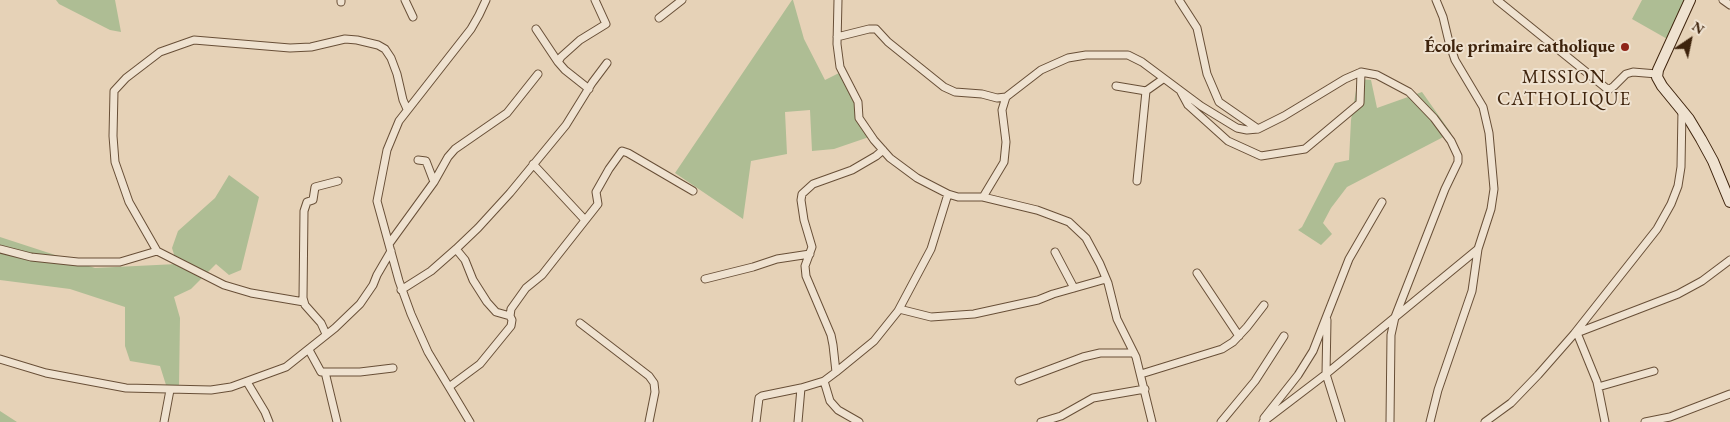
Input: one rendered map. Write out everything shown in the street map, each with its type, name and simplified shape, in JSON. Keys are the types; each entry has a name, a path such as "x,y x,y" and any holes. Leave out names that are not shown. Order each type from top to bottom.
{"street":[{"path":"405,0 413,17"},
{"path":"470,422 428,352 402,290 377,205 377,198 387,150 396,128 407,109 471,29 480,16 486,0"},
{"path":"558,62 580,40 606,24 595,0"},
{"path":"659,18 681,0"},
{"path":"838,0 837,37 840,67 858,102 859,118 883,150 917,178 948,194 958,197 983,197 1037,210 1069,222 1086,238 1106,279 1117,319 1134,353 1145,389 1152,422"},
{"path":"1179,0 1197,28 1207,74 1219,102 1258,130"},
{"path":"1430,422 1438,390 1472,291 1478,249 1491,209 1494,189 1489,133 1483,107 1455,60 1443,17 1436,0"},
{"path":"1497,0 1606,88 1610,89 1621,78 1633,72 1657,74"},
{"path":"1690,0 1657,74 1658,81 1692,124 1709,154 1730,202"},
{"path":"1723,0 1730,5"},
{"path":"536,29 565,70 589,89"},
{"path":"837,37 876,29 888,42 944,87 955,92 982,94 997,98 1006,97 1048,66 1068,58 1086,55 1128,55 1142,62 1201,106 1237,128 1247,130 1258,130 1345,79 1361,72 1377,75 1409,92 1434,118 1451,141 1458,156 1458,162 1395,317 1391,335 1390,422"},
{"path":"304,302 251,293 224,285 157,251 129,202 115,162 113,136 114,91 126,78 160,52 194,40 290,48 311,47 345,39 368,42 385,50 391,58 397,74 407,109"},
{"path":"402,290 418,281 456,249 510,193 566,125 607,63"},
{"path":"1179,88 1188,104 1228,141 1261,156 1305,149 1319,138 1360,103 1361,72"},
{"path":"0,359 46,373 126,388 170,390 221,390 286,367 335,328 360,304 373,285 390,248 434,182 448,156 455,149 507,113 538,74"},
{"path":"1116,86 1146,91 1164,79"},
{"path":"1136,181 1146,91"},
{"path":"983,197 1004,162 1006,142 1002,110 1006,97"},
{"path":"1485,422 1520,394 1575,333 1652,236 1671,204 1678,186 1681,167 1682,110"},
{"path":"836,372 831,335 806,276 804,266 810,254 812,243 802,209 802,194 813,184 852,170 883,150"},
{"path":"449,387 480,364 511,326 511,309 526,288 542,275 598,204 596,192 622,151 693,191"},
{"path":"418,160 426,161 434,182"},
{"path":"533,164 585,220"},
{"path":"326,334 321,323 304,302 302,281 305,204 313,200 315,187 338,182"},
{"path":"756,422 760,397 764,394 801,388 824,381 874,341 899,309 931,249 948,194"},
{"path":"1262,422 1298,375 1313,351 1348,259 1382,202"},
{"path":"0,249 31,257 78,262 120,262 157,251"},
{"path":"456,249 465,260 473,280 487,302 499,314 510,316"},
{"path":"1262,422 1326,374 1478,249"},
{"path":"1055,252 1074,288"},
{"path":"705,279 777,259 810,254"},
{"path":"1575,333 1678,294 1702,281 1730,260"},
{"path":"1197,273 1239,336"},
{"path":"899,309 931,317 974,314 1038,300 1106,279"},
{"path":"1141,374 1222,349 1239,336 1257,316 1264,304"},
{"path":"1327,314 1326,374 1341,422"},
{"path":"580,323 649,376 654,384 655,392 649,422"},
{"path":"1575,333 1598,387 1605,422"},
{"path":"1221,422 1255,381 1284,336"},
{"path":"309,350 321,372 393,368"},
{"path":"1019,381 1083,357 1100,353 1134,353"},
{"path":"1598,387 1654,371"},
{"path":"325,372 337,422"},
{"path":"824,381 830,401 846,416 859,422"},
{"path":"247,382 269,422"},
{"path":"798,422 801,388"},
{"path":"1042,422 1061,416 1093,398 1145,389"},
{"path":"164,422 170,390"},
{"path":"1645,422 1670,417 1730,394"}],"green space":[{"path":"56,0 115,0 121,32 110,30 59,4"},
{"path":"792,0 804,39 825,80 843,71 859,102 869,137 834,149 812,151 810,110 785,112 787,154 751,161 743,219 675,173"},
{"path":"1642,0 1688,0 1669,40 1632,19"},
{"path":"1358,79 1371,80 1377,108 1422,92 1451,133 1347,187 1331,208 1323,223 1332,234 1321,245 1298,230 1302,227 1335,163 1349,160 1351,120"},
{"path":"229,175 259,197 241,270 229,275 216,264 191,289 174,297 180,318 179,386 166,385 160,366 130,361 125,346 125,307 70,289 0,280 0,237 95,268 177,264 172,248 178,231 215,198"},
{"path":"0,411 17,422 0,422"}],"place":[{"name":"École primaire catholique","path":"1625,47"}],"district":[{"name":"MISSION CATHOLIQUE","path":"1564,89"}]}
